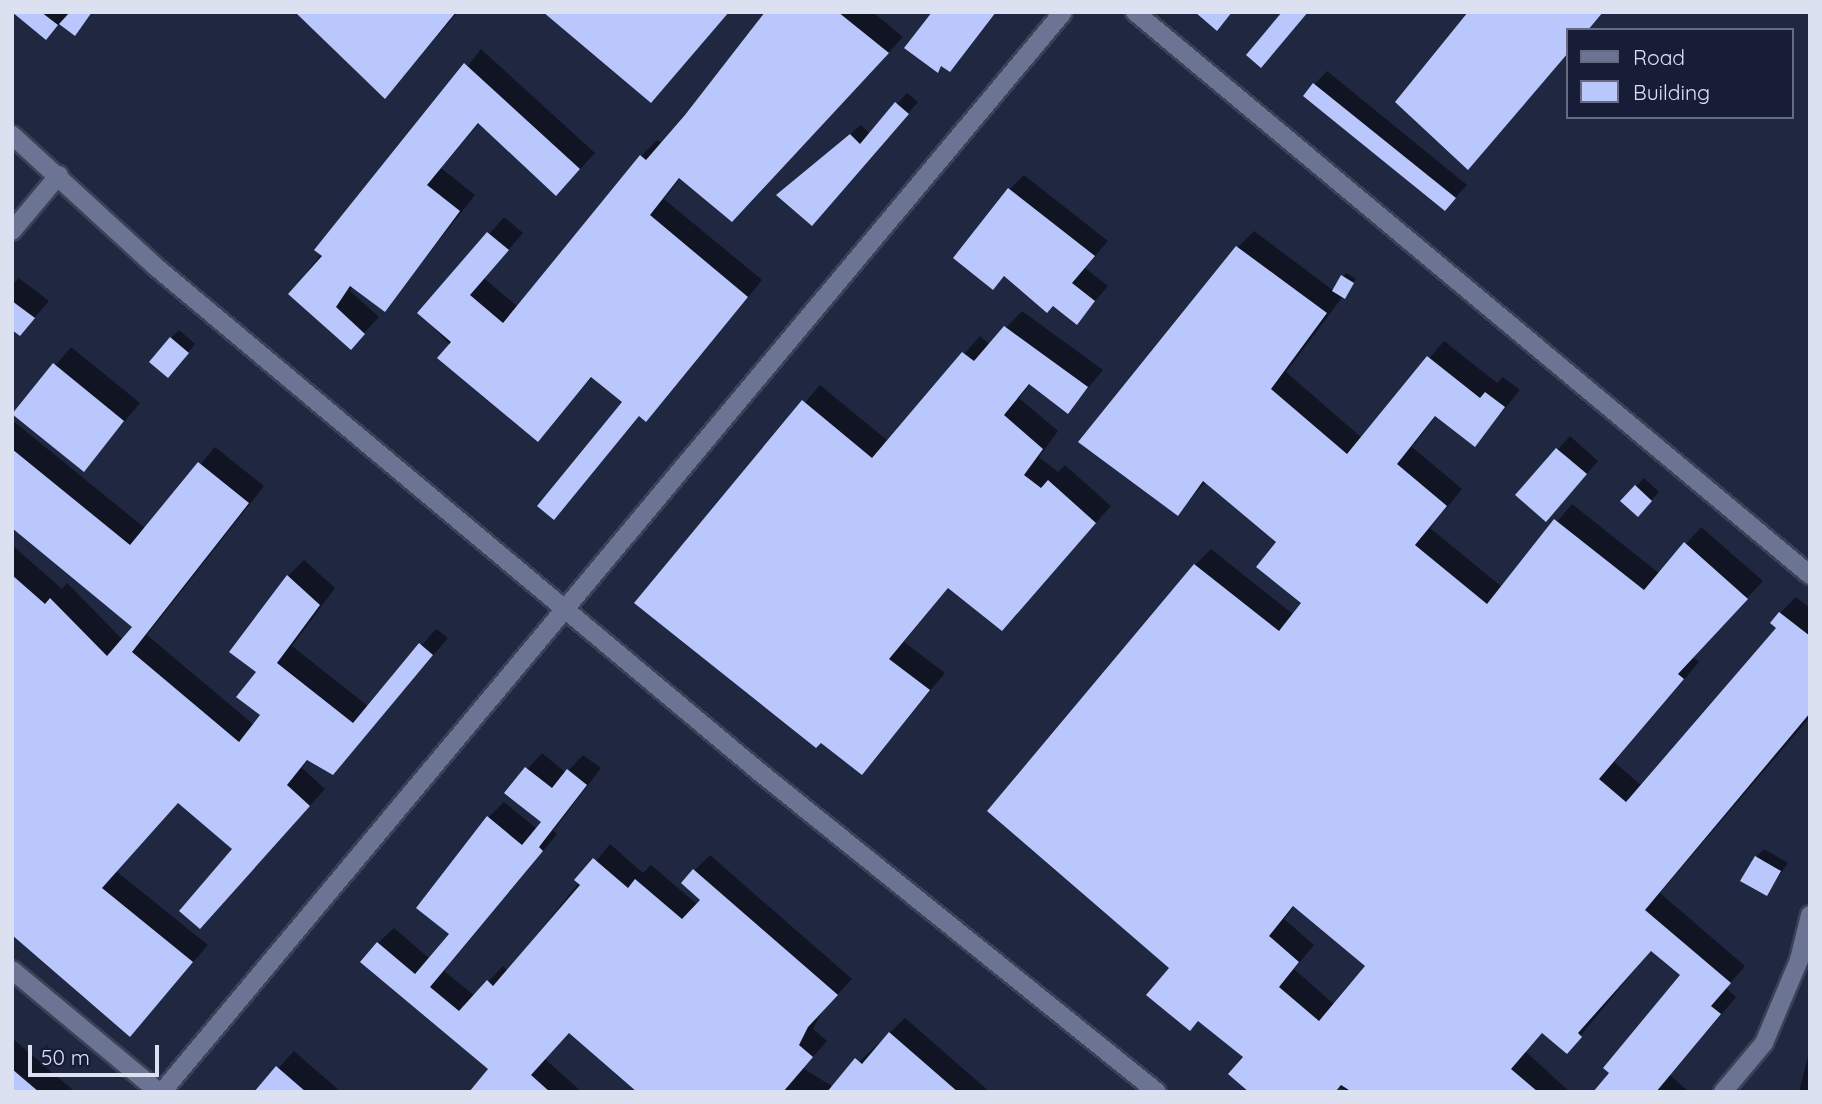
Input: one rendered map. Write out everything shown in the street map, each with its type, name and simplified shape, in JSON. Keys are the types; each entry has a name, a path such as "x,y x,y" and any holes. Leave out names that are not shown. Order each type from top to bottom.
{"street":[{"path":"12,970 161,1092 1063,12"},
{"path":"1135,12 1810,575"},
{"path":"12,135 156,267 568,606 762,774 1157,1092"},
{"path":"12,231 59,176"},
{"path":"1723,1092 1764,1043 1799,960 1810,915"}],"building":[{"path":"12,12 41,12 58,25 46,40"},
{"path":"70,12 92,12 75,36 59,24"},
{"path":"295,12 456,12 385,99"},
{"path":"543,12 729,12 651,103"},
{"path":"765,12 838,12 889,53 732,222 679,178 650,215 748,297 646,422 639,416 554,520 537,506 622,402 591,377 538,442 437,358 451,342 417,313 487,232 509,250 470,295 503,323 640,155 646,160 685,115"},
{"path":"932,12 996,12 950,72 941,66 938,73 904,48"},
{"path":"1195,12 1232,12 1217,31"},
{"path":"1282,12 1308,12 1261,68 1246,55"},
{"path":"1468,12 1603,12 1590,28 1566,28 1566,55 1468,170 1395,102"},
{"path":"464,63 580,169 556,196 478,123 427,185 460,211 385,312 350,286 336,307 365,334 351,350 288,294 322,256 314,250"},
{"path":"1313,83 1456,198 1445,211 1303,96"},
{"path":"895,102 909,114 812,226 776,195 850,134 860,144"},
{"path":"1008,188 1095,256 1072,283 1095,301 1077,325 1053,306 1047,313 1004,276 993,290 953,258"},
{"path":"1236,246 1327,313 1271,389 1347,454 1427,356 1480,398 1485,392 1505,407 1475,447 1435,416 1397,464 1447,506 1415,545 1487,604 1554,519 1644,590 1684,542 1748,599 1678,674 1684,679 1599,779 1626,802 1776,628 1770,623 1779,612 1810,636 1810,713 1645,910 1731,983 1711,1006 1721,1014 1656,1092 1593,1092 1609,1073 1603,1068 1680,975 1651,951 1578,1033 1582,1037 1567,1054 1542,1033 1511,1069 1538,1092 1352,1092 1341,1085 1335,1092 1249,1092 1228,1074 1243,1057 1198,1021 1190,1031 1146,995 1169,968 987,811 1194,564 1279,631 1301,603 1256,567 1276,542 1203,481 1178,516 1078,442","holes":["1293,906 1365,966 1319,1021 1279,987 1299,962 1269,936"]},
{"path":"1341,275 1354,283 1345,299 1332,291"},
{"path":"12,301 35,318 20,336 12,330"},
{"path":"1004,326 1088,387 1068,414 1029,384 1004,415 1043,449 1024,475 1041,488 1048,480 1096,523 1002,631 948,588 889,659 930,690 862,775 821,743 816,748 634,603 802,400 872,458 962,352 974,361"},
{"path":"170,337 189,353 168,378 149,362"},
{"path":"53,363 124,421 84,472 12,414"},
{"path":"1556,448 1587,474 1546,522 1515,495"},
{"path":"12,449 130,545 198,462 249,503 132,652 239,742 260,715 236,697 256,672 229,652 287,575 320,605 277,663 353,723 419,643 433,655 333,775 307,760 287,785 310,806 200,929 179,911 232,849 178,803 102,888 193,962 130,1037 12,935 12,575 45,604 50,598 107,656 132,627 12,528"},
{"path":"1635,485 1652,501 1638,517 1620,501"},
{"path":"525,767 552,788 567,769 587,785 539,847 543,851 430,987 459,1011 487,980 493,986 580,885 574,880 593,858 628,888 635,879 682,919 700,900 681,883 693,869 838,995 808,1027 799,1045 813,1057 783,1092 637,1092 569,1033 531,1075 550,1092 469,1092 488,1069 360,962 377,942 415,974 449,934 416,908 487,816 522,845 541,822 504,793"},
{"path":"1755,856 1781,871 1767,896 1740,881"},
{"path":"889,1032 958,1092 827,1092 855,1058 862,1064"},
{"path":"276,1066 306,1092 254,1092"},
{"path":"12,1069 39,1092 12,1092"}]}
